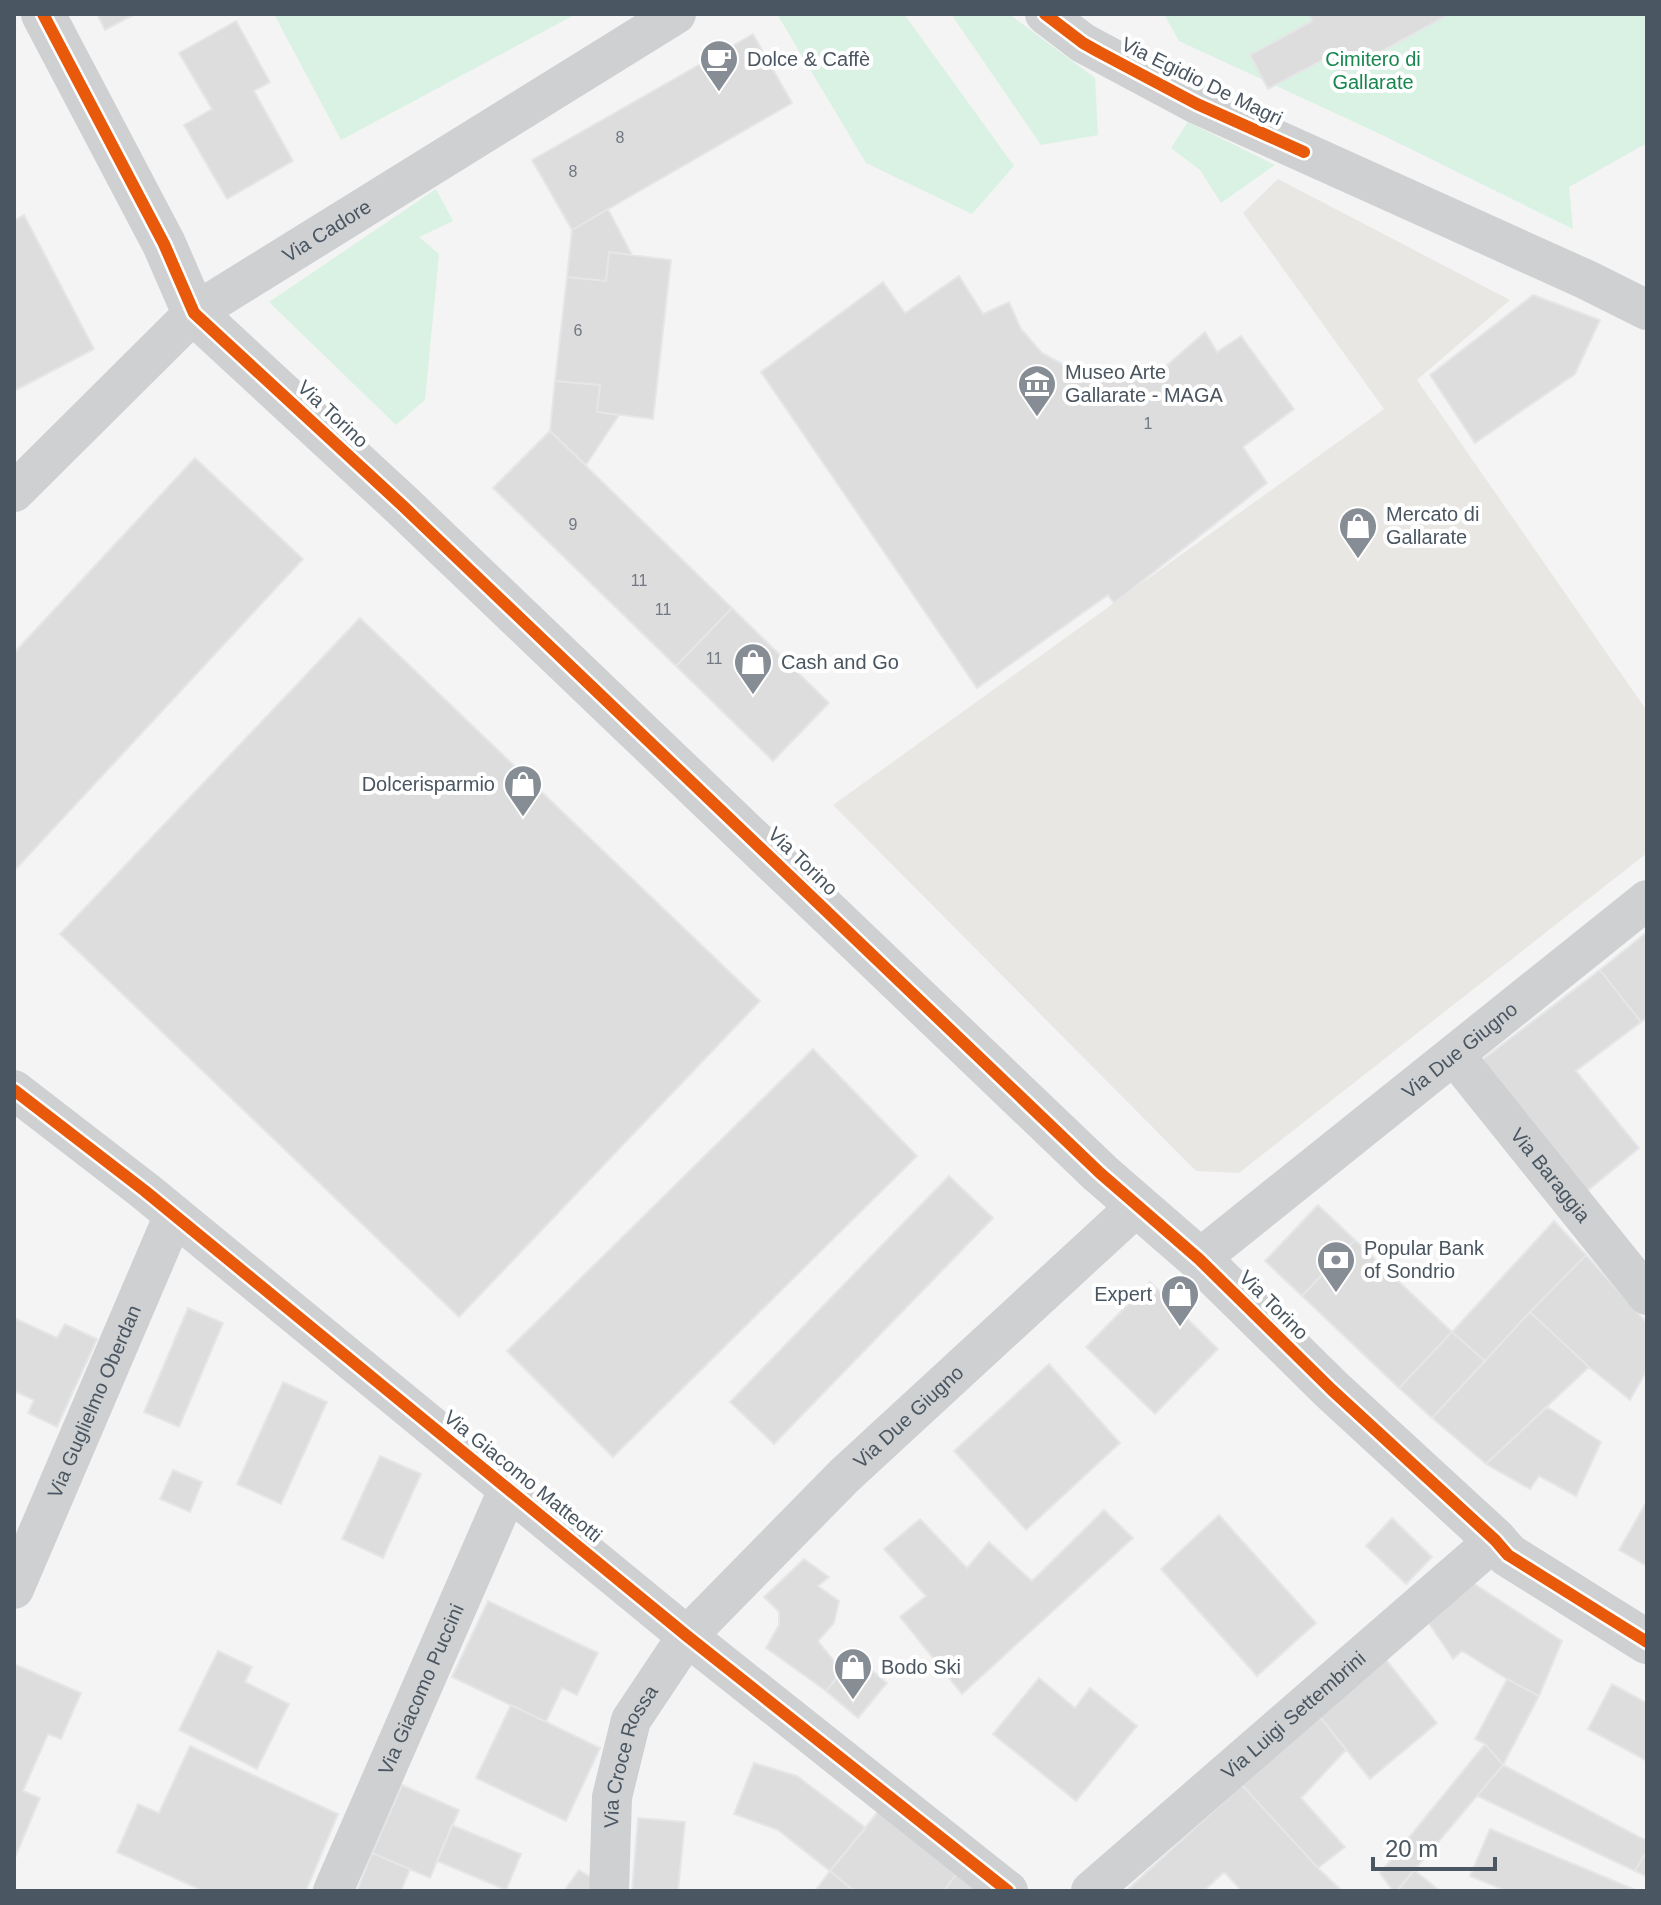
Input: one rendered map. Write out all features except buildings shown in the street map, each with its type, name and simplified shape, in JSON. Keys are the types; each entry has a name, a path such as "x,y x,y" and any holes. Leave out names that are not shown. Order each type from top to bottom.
{"street":[{"name":"Via Torino","path":"43,14 164,244 194,313 416,518 1088,1162 1199,1259 1332,1390 1508,1555 1647,1642"},
{"name":"Via Cadore","path":"14,492 194,313 676,14"},
{"name":"Via Egidio De Magri","path":"1045,14 1083,43 1197,104 1647,310"},
{"name":"Via Due Giugno","path":"1199,1259 1647,900"},
{"name":"Via Baraggia","path":"1454,1055 1647,1295"},
{"name":"Via Giacomo Matteotti","path":"14,1090 174,1215 687,1636 1008,1891"},
{"name":"Via Due Giugno","path":"687,1636 844,1476 1137,1206"},
{"name":"Via Guglielmo Oberdan","path":"14,1589 174,1215"},
{"name":"Via Giacomo Puccini","path":"333,1891 508,1490"},
{"name":"Via Luigi Settembrini","path":"1091,1891 1495,1540"},
{"name":"Via Croce Rossa","path":"609,1891 612,1797 631,1720 687,1636"}],"shaded area":[{"name":"Mercato di Gallarate","path":"1278,179 1510,300 1417,380 1647,711 1647,853 1239,1173 1196,1171 833,805 1384,409 1243,213"}],"green space":[{"path":"274,14 576,14 341,140"},
{"path":"777,14 904,14 1014,166 972,214 866,163"},
{"path":"951,14 1009,14 1095,78 1098,135 1041,145"},
{"name":"Cimitero di Gallarate","path":"1164,14 1647,14 1647,143 1569,187 1573,229 1378,133 1179,41"},
{"path":"1188,122 1275,165 1221,203 1200,170 1171,148"},
{"path":"436,189 453,221 419,237 439,254 425,400 396,425 269,302"}],"cycle path":[{"path":"43,14 164,244 194,313 404,507 1100,1173 1199,1259 1332,1390 1508,1555 1647,1642"},
{"path":"1045,14 1099,52 1197,104 1304,152"},
{"path":"14,1090 145,1191 687,1636 1008,1891"}],"place":[{"name":"Dolce & Caffè","path":"719,93"},
{"name":"Museo Arte Gallarate - MAGA","path":"1037,418"},
{"name":"Mercato di Gallarate","path":"1358,560"},
{"name":"Cash and Go","path":"753,696"},
{"name":"Dolcerisparmio","path":"523,818"},
{"name":"Popular Bank of Sondrio","path":"1336,1294"},
{"name":"Expert","path":"1180,1328"},
{"name":"Bodo Ski","path":"853,1701"}]}
